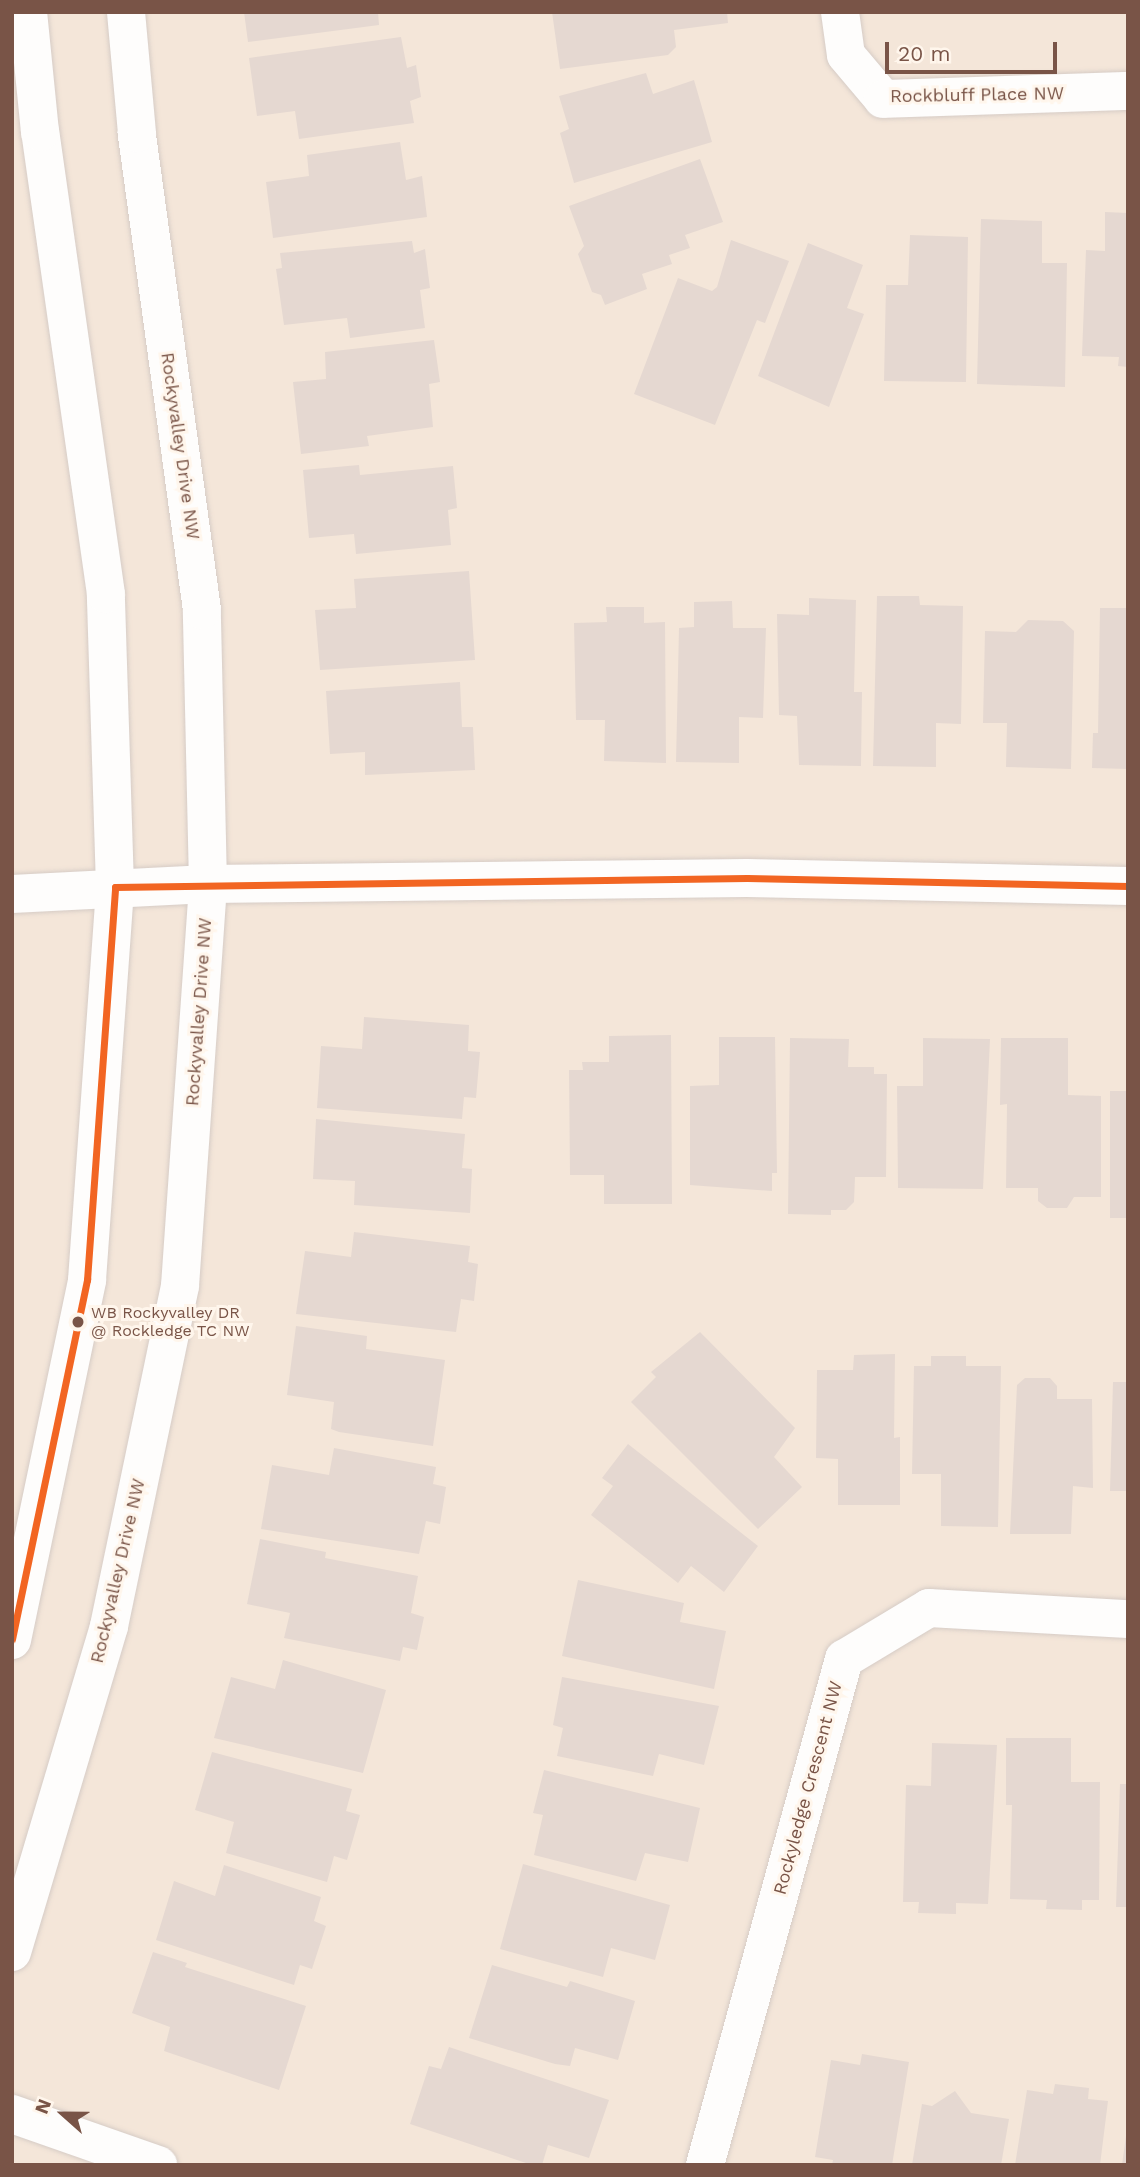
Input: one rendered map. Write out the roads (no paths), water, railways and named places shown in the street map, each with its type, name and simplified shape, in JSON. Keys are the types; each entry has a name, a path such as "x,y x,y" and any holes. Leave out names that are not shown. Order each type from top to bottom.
{"street":[{"path":"12,1640 87,1280 116,887 106,594 40,132 28,12"},
{"name":"Rockyvalley Drive NW","path":"12,1952 108,1626 180,1286 208,884 202,610 138,132 126,12"},
{"name":"Rockbluff Place NW","path":"840,12 846,55 883,99 1128,91"},
{"path":"12,894 208,884 747,878 1128,886"},
{"name":"Rockyledge Crescent NW","path":"705,2165 844,1659 929,1608 1128,1619"},
{"path":"12,2114 158,2165"}],"place":[{"name":"WB Rockyvalley DR @ Rockledge TC NW","path":"78,1322"}]}
